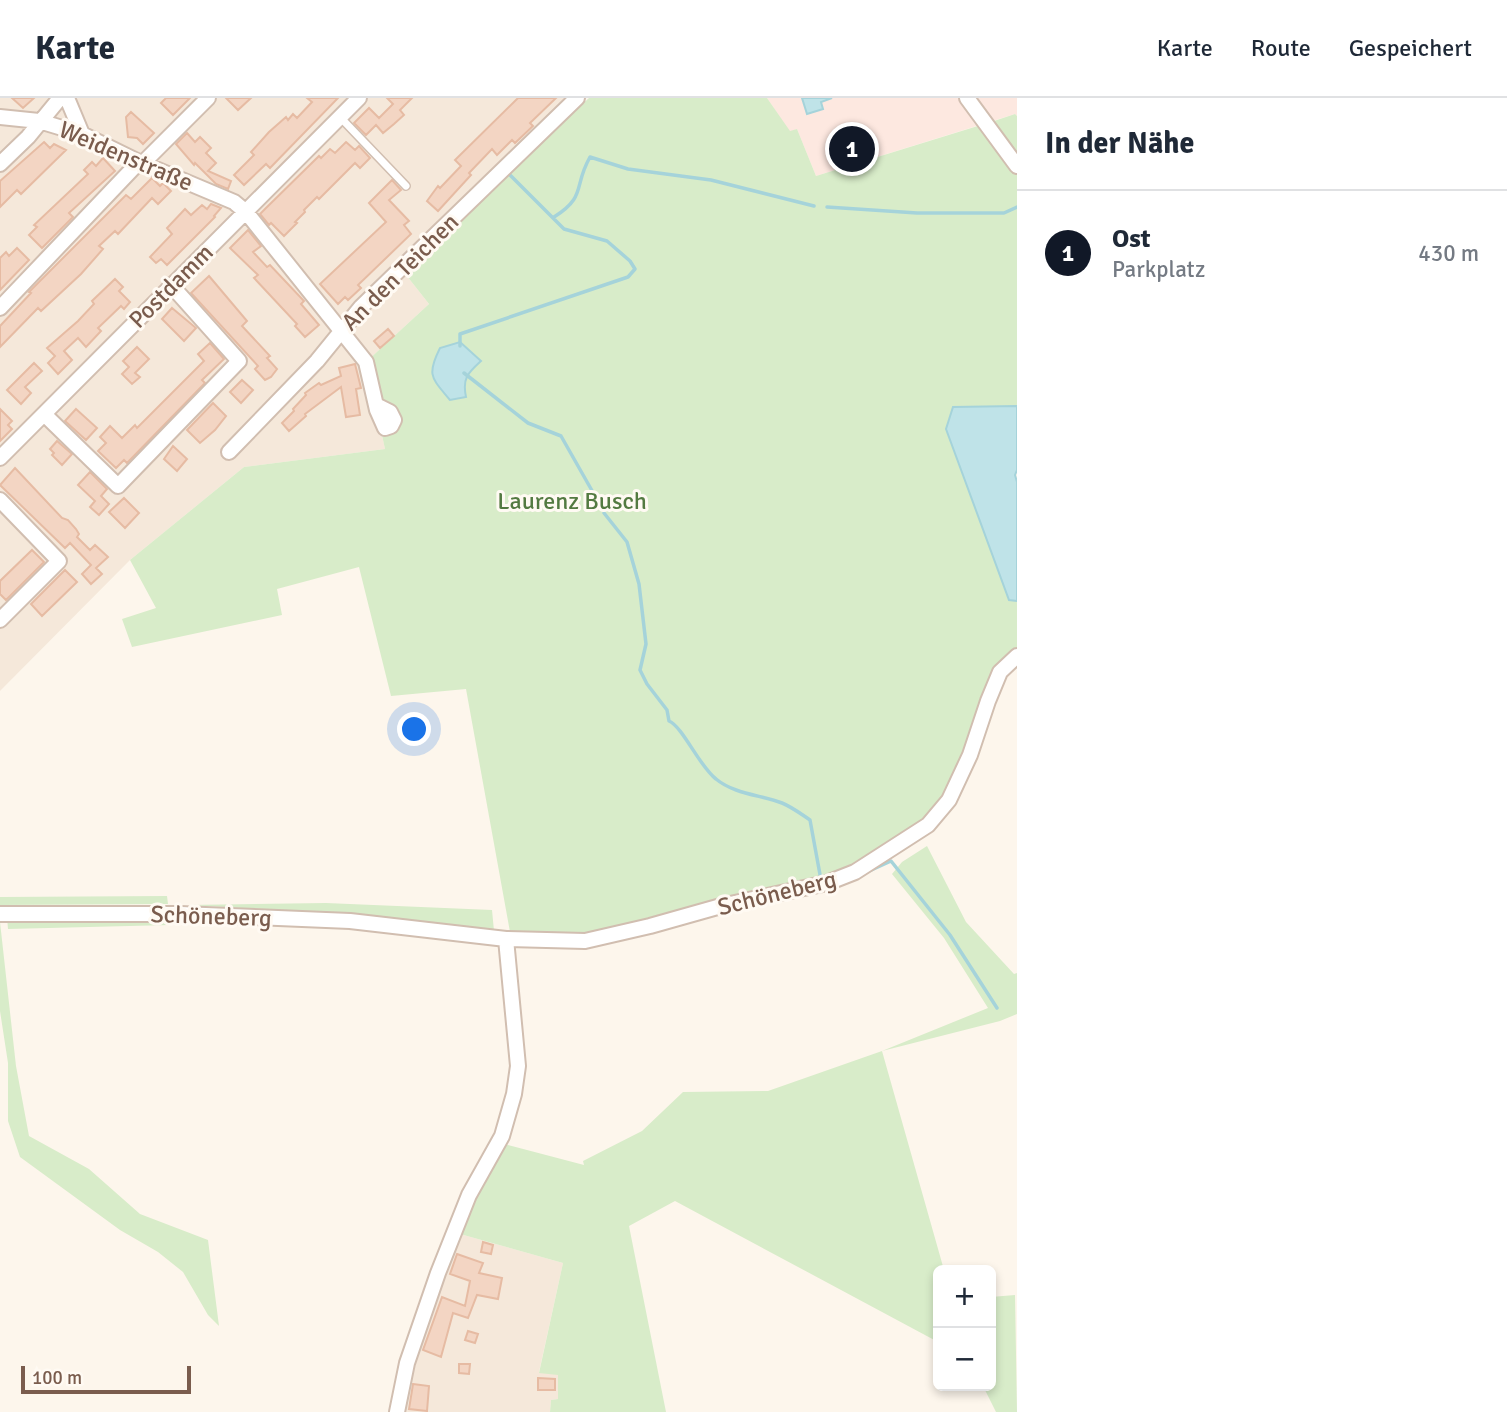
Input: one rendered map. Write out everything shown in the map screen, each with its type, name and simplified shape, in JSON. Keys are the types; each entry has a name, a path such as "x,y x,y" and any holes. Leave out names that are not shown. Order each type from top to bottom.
{"street":[{"path":"0,164 60,98"},
{"path":"67,98 82,134"},
{"path":"0,308 141,162 208,98"},
{"name":"Postdamm","path":"1,455 359,98"},
{"name":"An den Teichen","path":"229,452 317,361 361,307 577,98"},
{"path":"967,98 1017,166"},
{"name":"Weidenstraße","path":"0,117 39,121 82,134 234,202 246,212"},
{"path":"246,212 366,362 376,405"},
{"path":"44,414 118,486 239,361 171,285"},
{"path":"0,500 59,561 0,620"},
{"name":"Schöneberg","path":"0,914 180,914 350,921 506,939 585,941 721,906 827,883 855,872 929,825 949,800 970,755 1000,672 1017,656"},
{"path":"397,1412 407,1363 438,1273 469,1195 502,1136 514,1094 518,1066 506,939"}],"lane":[{"path":"340,117 406,186"}],"shaded area":[{"path":"0,98 566,98 396,262 429,304 366,362 385,449 244,467 130,560 0,691"},
{"path":"767,98 1017,98 1017,116 1015,114 816,176 797,129 790,132"},
{"path":"460,1234 563,1263 539,1372 559,1374 558,1399 551,1400 550,1412 404,1412 405,1396 415,1362"}],"green space":[{"name":"Laurenz Busch","path":"589,98 767,98 790,131 797,129 816,176 981,125 1017,174 1017,406 953,407 946,429 1009,600 1017,601 1017,649 996,669 982,695 966,749 945,796 912,833 885,852 819,881 629,925 576,934 510,932 466,689 391,696 359,567 277,589 282,615 132,647 122,619 156,608 130,560 244,467 385,449 366,362 429,304 403,271"},
{"path":"1015,114 1017,116 1017,155 994,121"},
{"path":"927,846 966,922 1014,974 1017,973 1017,1014 1000,1021 882,1051 988,1008 944,938 892,874 902,862"},
{"path":"167,896 168,904 0,905 0,897"},
{"path":"326,903 492,910 494,931 334,913 188,905"},
{"path":"7,917 172,917 170,925 8,929"},
{"path":"0,922 16,1066 29,1136 89,1169 140,1214 208,1240 219,1326 208,1315 183,1272 20,1157 8,1121 8,1063 0,1011"},
{"path":"882,1051 943,1265 933,1265 933,1339 675,1201 629,1226 666,1412 550,1412 551,1400 558,1399 558,1375 539,1373 563,1263 460,1234 473,1197 504,1144 584,1165 583,1161 642,1131 683,1092 768,1091"},
{"path":"1015,1295 1017,1412 996,1412 986,1391 996,1391 996,1297"}],"water":[{"path":"802,98 832,98 821,102 823,109 807,114"},
{"path":"460,342 481,361 467,376 466,397 450,400 435,381 433,365 440,348"},
{"path":"1017,406 1017,601 1009,600 946,429 953,407"}],"building":[{"path":"12,98 34,98 23,108"},
{"path":"166,98 190,98 173,115 161,103"},
{"path":"226,98 251,98 238,110"},
{"path":"307,98 338,98 270,168 266,164 244,185 234,175 254,155 251,152 269,132 286,117 288,120 293,114 297,118 312,102"},
{"path":"387,98 412,98 400,110 404,115 383,133 376,125 366,135 354,123 369,108 379,118 393,104"},
{"path":"518,98 556,98 530,123 533,126 515,143 512,140 497,155 492,149 438,211 427,201 438,186 440,188 461,166 455,160"},
{"path":"131,112 154,133 143,144 137,138 128,137 126,117"},
{"path":"187,133 195,142 200,137 211,148 206,153 216,163 208,171 231,181 228,189 216,184 195,163 194,165 176,144"},
{"path":"44,142 50,148 54,144 66,150 21,194 17,190 0,207 0,181"},
{"path":"346,142 355,150 359,146 370,158 360,168 355,163 319,199 317,197 284,236 271,223 269,225 260,214 319,156 321,158 330,149 335,153"},
{"path":"103,158 115,171 69,213 73,217 42,248 29,235 37,227 34,225 88,174 84,170 92,162 96,166"},
{"path":"152,178 171,191 158,204 152,198 118,234 115,231 99,246 103,249 81,274 41,311 38,308 0,347 0,326 31,293 29,292 126,195 131,199"},
{"path":"392,180 401,190 389,200 409,221 404,225 411,234 358,285 361,288 348,300 345,297 338,304 320,284 386,222 369,203"},
{"path":"211,204 221,208 215,217 167,265 161,259 156,263 150,257 172,234 167,228 185,209 191,215 202,205 207,209"},
{"path":"248,230 261,246 253,252 267,267 270,265 304,301 301,304 319,325 305,337 295,326 297,324 254,278 258,275 230,248"},
{"path":"17,248 29,260 0,290 0,258 6,252 9,256"},
{"path":"209,276 247,321 242,326 270,356 267,358 277,369 271,377 265,380 255,369 258,366 191,293"},
{"path":"115,279 123,287 119,291 130,302 124,309 121,306 98,328 101,331 86,347 78,338 64,351 72,360 58,374 48,363 55,356 47,348 78,321 94,304 92,301"},
{"path":"172,308 196,328 184,341 162,319"},
{"path":"388,329 394,336 380,348 374,341"},
{"path":"210,343 224,359 202,380 205,383 127,463 124,460 116,468 98,451 106,443 100,437 110,426 122,438 135,425 137,428 204,361 198,354"},
{"path":"137,347 149,359 135,373 140,377 132,384 122,374 129,367 123,361"},
{"path":"34,363 42,371 25,387 31,393 21,404 7,390"},
{"path":"355,364 361,388 356,389 360,415 346,417 341,387 305,414 289,431 282,423 294,411 305,393 319,383 321,385 341,376 339,368"},
{"path":"242,380 253,390 241,403 230,392"},
{"path":"213,403 226,416 200,443 187,430"},
{"path":"0,409 12,421 8,425 12,429 0,441"},
{"path":"76,409 97,428 86,440 65,421"},
{"path":"57,441 72,454 62,465 50,449"},
{"path":"173,446 187,459 177,471 164,459"},
{"path":"15,468 62,518 68,520 79,534 77,537 90,550 95,545 108,557 96,568 102,574 91,584 82,574 91,565 70,543 65,548 0,485"},
{"path":"90,472 107,489 101,496 109,504 99,515 90,507 95,501 78,485"},
{"path":"124,498 139,513 125,528 109,512"},
{"path":"32,550 44,562 6,600 0,594 0,581"},
{"path":"65,570 77,582 42,616 31,604"},
{"path":"483,1242 493,1245 491,1254 481,1252"},
{"path":"457,1254 483,1263 479,1273 502,1278 498,1299 477,1295 468,1318 453,1313 441,1357 423,1350 442,1297 465,1306 470,1281 450,1274"},
{"path":"468,1331 478,1334 475,1343 465,1340"},
{"path":"459,1364 470,1364 469,1374 459,1373"},
{"path":"538,1378 555,1379 555,1390 538,1390"},
{"path":"413,1384 429,1386 427,1411 409,1409"}],"waterway":[{"path":"554,217 575,197 590,157 628,169 711,180 814,206"},
{"path":"460,346 460,334 628,277 635,269 630,261 607,241 564,229 510,175"},
{"path":"827,207 917,213 1004,213 1017,207"},
{"path":"464,373 528,423 561,436 599,503"},
{"path":"604,513 627,542 639,584 646,644 640,670 647,684 667,710 669,721 680,731 716,779 739,791 782,803 810,820 821,880"},
{"path":"867,872 891,861 950,935 997,1008"}],"place":[{"name":"Ost","path":"852,149"}]}
